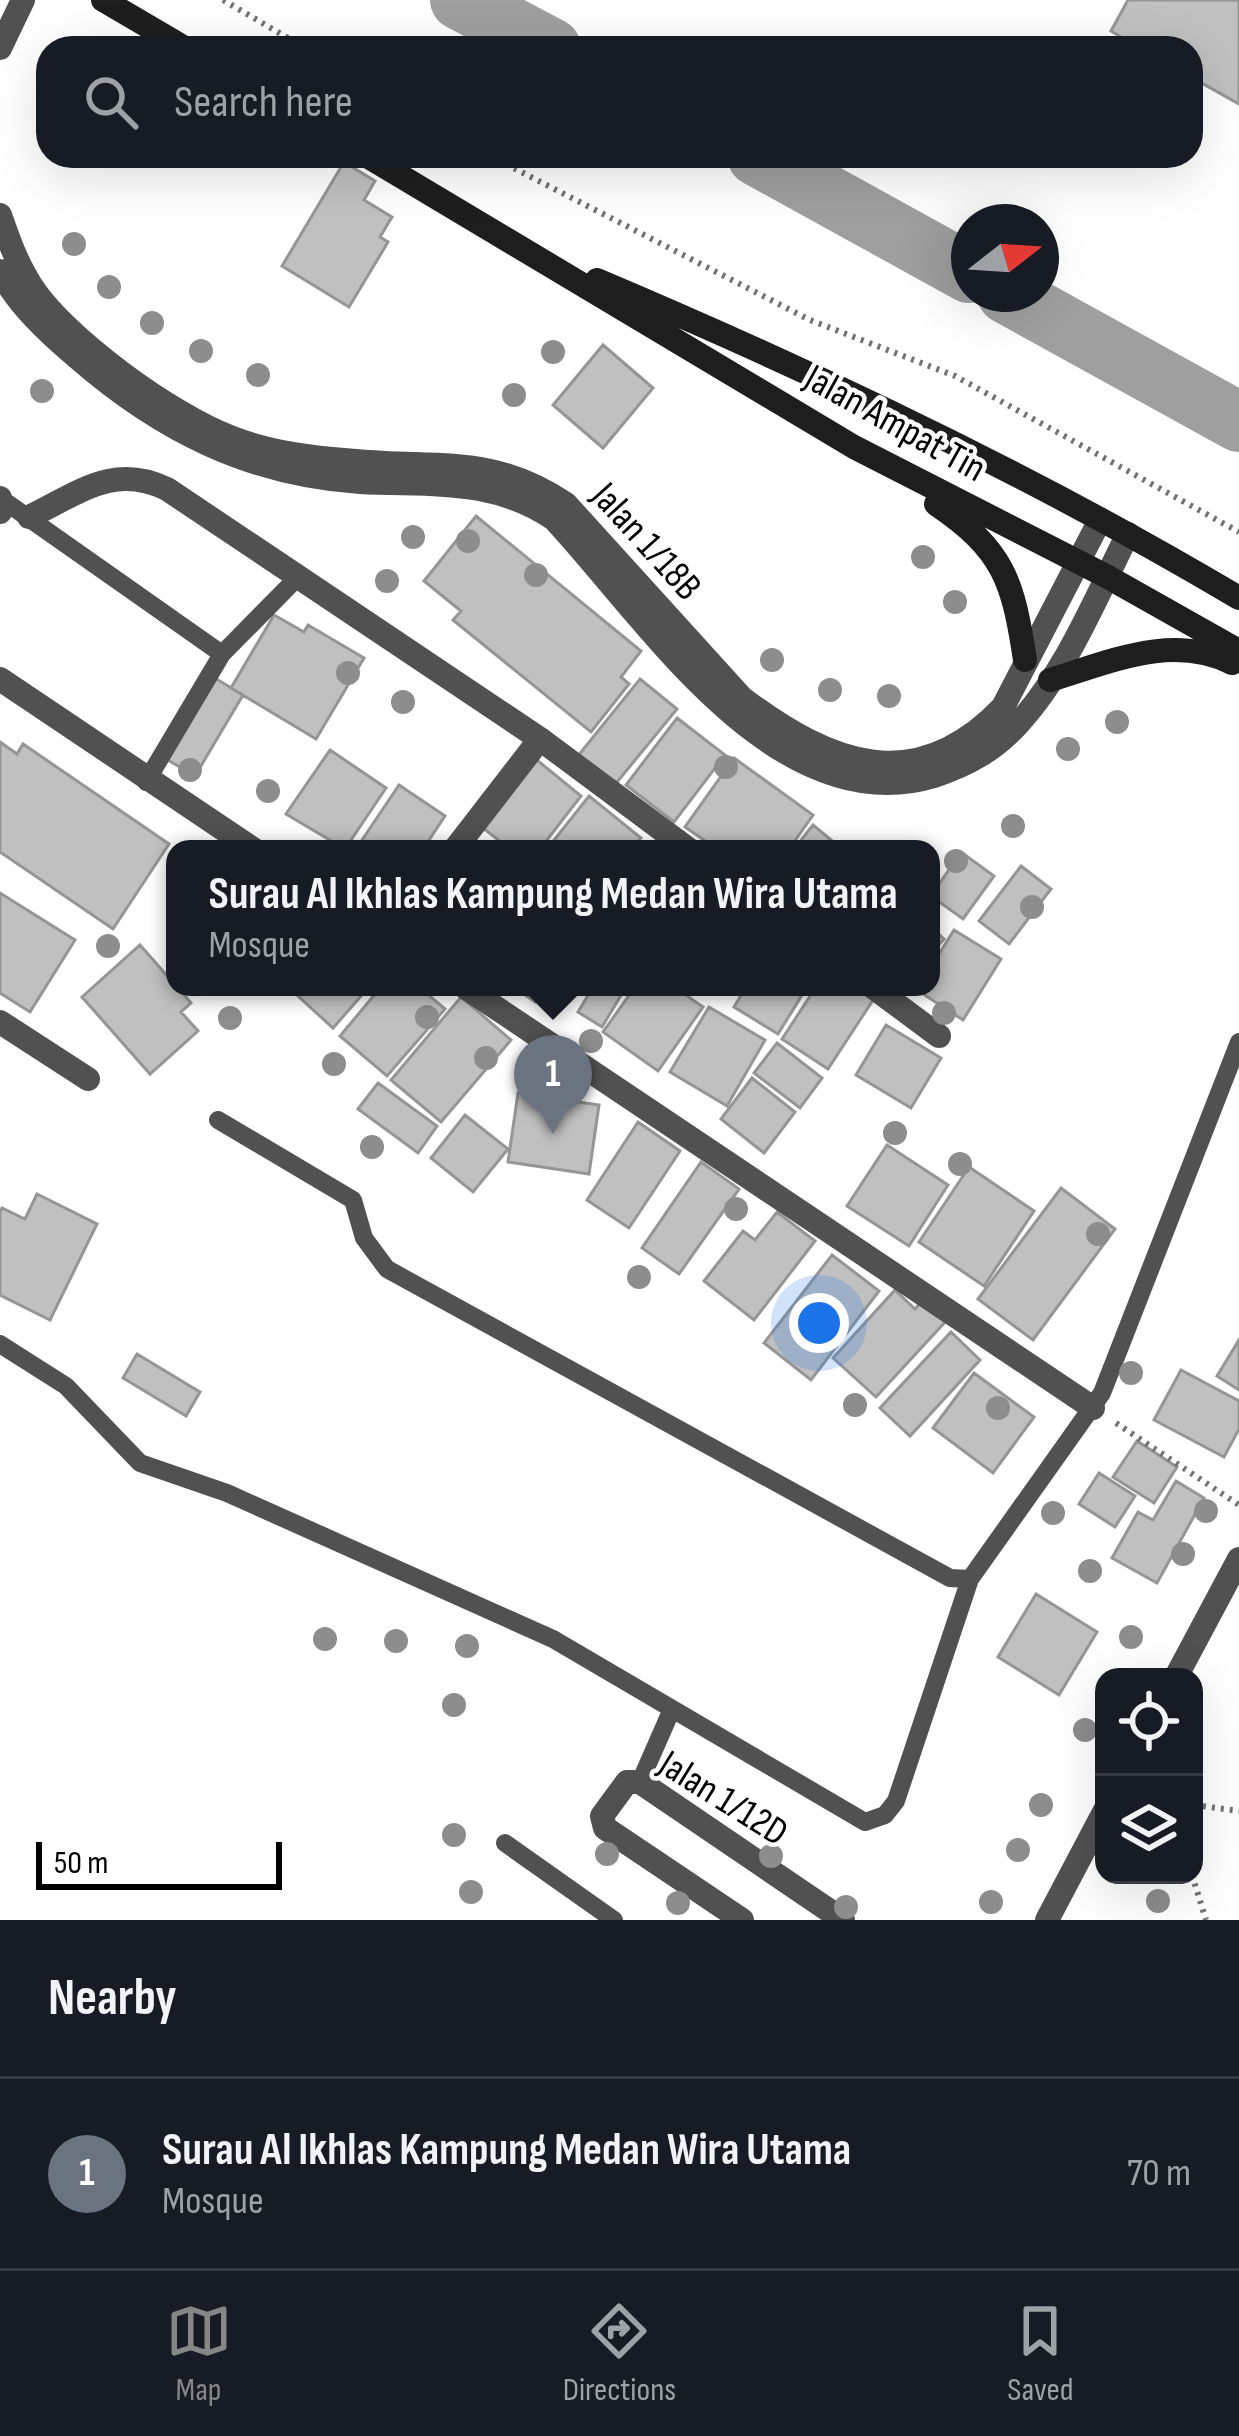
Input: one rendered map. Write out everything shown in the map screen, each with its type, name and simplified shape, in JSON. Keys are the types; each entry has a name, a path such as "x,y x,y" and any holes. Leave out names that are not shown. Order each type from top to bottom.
{"street":[{"path":"0,48 23,0"},
{"path":"104,0 164,36"},
{"name":"Jalan Ampat Tin","path":"388,168 854,447 1106,576 1239,651"},
{"name":"Jalan 1/18B","path":"0,215 30,286 52,311 177,411 230,437 278,452 359,462 469,463 532,482 566,504 742,698 825,749 862,762 892,765 961,745 1003,707 1100,520"},
{"name":"Jalan Ampat Tin","path":"523,248 776,356 1128,534 1239,598"},
{"name":"Jalan 1/18B","path":"0,271 35,318 115,391 168,427 220,452 275,470 358,482 466,483 523,499 554,519 729,713 764,738 842,777 892,785 973,762 1020,721 1051,680 1128,534"},
{"path":"854,447 973,530 997,554 1016,598 1025,660"},
{"path":"29,517 108,478 141,476 540,739 676,840"},
{"path":"1051,680 1179,648 1204,650 1239,667"},
{"path":"0,680 239,840"},
{"path":"462,840 540,739"},
{"path":"478,996 1093,1408"},
{"path":"885,996 938,1036"},
{"path":"0,1022 88,1079"},
{"path":"1181,1668 1239,1559"},
{"name":"Jalan 1/12D","path":"742,1920 605,1828 602,1816 627,1782 640,1782 843,1920"},
{"path":"1047,1920 1095,1829"}],"lane":[{"path":"1,503 29,517 222,654"},
{"path":"146,782 222,654 299,576"},
{"path":"0,1344 66,1386 140,1463 227,1493 553,1639 865,1822 885,1815 896,1801 970,1579 1093,1408 1239,1042"},
{"path":"218,1120 353,1200 364,1238 387,1269 950,1578 970,1579"},
{"path":"640,1782 672,1708"},
{"path":"506,1843 614,1920"}],"path":[{"path":"223,0 284,36"},
{"path":"513,168 810,320 955,376 1239,532"},
{"path":"1093,1408 1239,1505"},
{"path":"1203,1806 1239,1811"},
{"path":"1195,1884 1206,1920"}],"building":[{"path":"1128,0 1239,0 1239,104 1203,84 1203,36 1120,36 1111,31"},
{"path":"340,168 354,168 375,181 364,200 392,217 380,237 388,242 349,307 282,266"},
{"path":"603,345 653,388 603,448 553,405"},
{"path":"476,516 641,651 621,677 629,684 591,732 453,620 461,611 424,581"},
{"path":"274,615 304,632 308,625 364,658 316,739 231,688"},
{"path":"213,677 243,695 195,776 166,759"},
{"path":"640,679 677,709 613,787 577,757"},
{"path":"677,718 725,755 674,822 626,785"},
{"path":"0,742 17,754 23,744 166,842 113,929 0,852"},
{"path":"330,750 386,788 351,840 330,840 286,814"},
{"path":"532,756 581,796 547,840 498,840 479,825"},
{"path":"734,758 813,815 795,840 704,840 685,827"},
{"path":"399,785 445,816 429,840 362,840"},
{"path":"589,796 641,838 639,840 554,840"},
{"path":"813,825 831,840 801,840"},
{"path":"961,852 994,876 963,919 940,902 940,883"},
{"path":"1021,866 1051,889 1009,944 979,921"},
{"path":"0,893 75,940 30,1012 0,993"},
{"path":"954,930 1001,959 963,1020 926,996 940,996 940,953"},
{"path":"140,945 166,975 166,996 185,996 191,1003 181,1012 198,1031 150,1074 82,997"},
{"path":"298,996 361,996 333,1028"},
{"path":"373,996 430,996 445,1009 387,1076 340,1036"},
{"path":"588,996 621,996 602,1027 578,1012"},
{"path":"629,996 687,996 703,1007 658,1071 603,1032"},
{"path":"741,996 801,996 778,1034 734,1007"},
{"path":"810,996 876,996 828,1069 782,1039"},
{"path":"461,997 511,1040 441,1122 391,1080"},
{"path":"709,1007 765,1040 727,1106 670,1072"},
{"path":"886,1025 941,1058 911,1108 856,1075"},
{"path":"777,1043 822,1078 800,1108 754,1073"},
{"path":"752,1078 795,1112 764,1153 721,1119"},
{"path":"378,1083 437,1126 418,1153 358,1109"},
{"path":"518,1093 599,1105 589,1174 508,1162"},
{"path":"465,1115 508,1149 473,1192 431,1158"},
{"path":"638,1122 680,1151 629,1228 587,1200"},
{"path":"887,1145 948,1185 909,1246 847,1206"},
{"path":"701,1162 739,1189 679,1274 642,1248"},
{"path":"969,1167 1034,1211 984,1286 919,1242"},
{"path":"1061,1188 1115,1229 1033,1340 978,1299"},
{"path":"37,1194 97,1224 50,1320 0,1295 0,1212 2,1208 25,1219"},
{"path":"777,1212 815,1241 754,1320 704,1281 743,1231 755,1240"},
{"path":"832,1255 879,1291 811,1380 764,1343"},
{"path":"895,1290 915,1309 923,1300 946,1321 876,1397 833,1358"},
{"path":"951,1332 980,1360 910,1436 880,1408"},
{"path":"1239,1340 1239,1390 1217,1376"},
{"path":"137,1354 200,1392 186,1416 123,1378"},
{"path":"1181,1370 1239,1401 1239,1429 1224,1457 1154,1420"},
{"path":"974,1373 1034,1417 993,1473 933,1428"},
{"path":"1137,1441 1177,1467 1154,1503 1113,1477"},
{"path":"1099,1473 1135,1496 1115,1527 1079,1504"},
{"path":"1176,1481 1204,1498 1157,1583 1112,1558 1138,1512 1153,1520"},
{"path":"1036,1594 1097,1632 1059,1695 998,1657"}],"waterway":[{"path":"460,0 528,36"},
{"path":"779,168 951,263"},
{"path":"1040,312 1239,422"}],"place":[{"name":"Surau Al Ikhlas Kampung Medan Wira Utama","path":"553,1134"}]}
